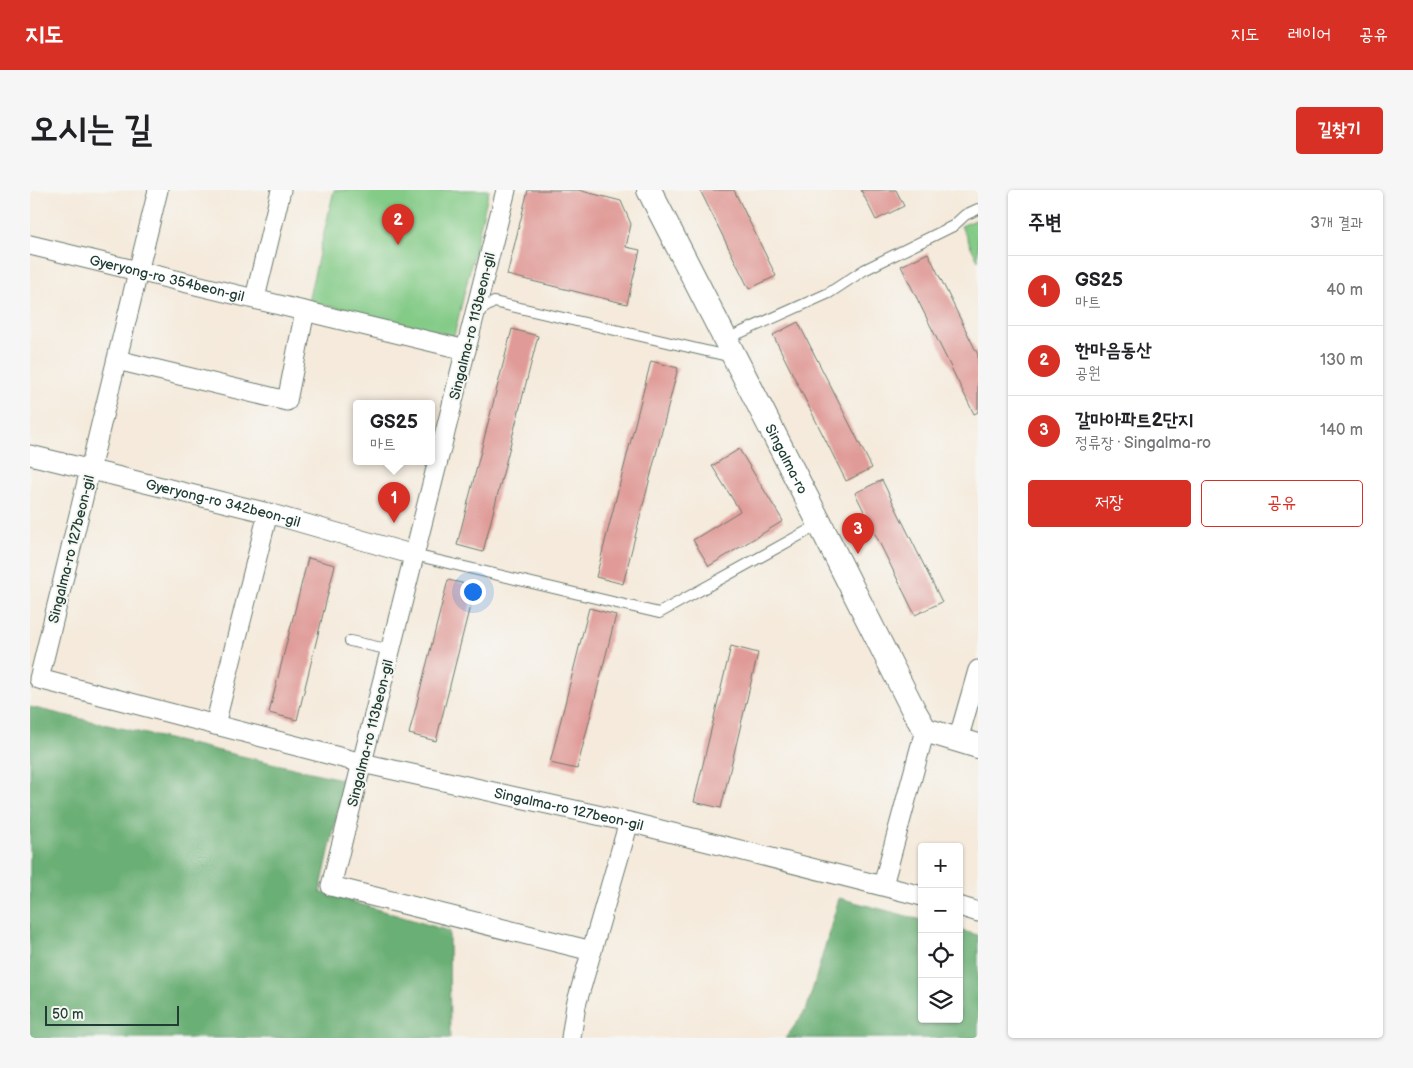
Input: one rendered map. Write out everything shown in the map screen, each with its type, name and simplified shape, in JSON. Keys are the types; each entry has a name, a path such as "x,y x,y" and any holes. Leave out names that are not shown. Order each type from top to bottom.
{"street":[{"name":"Singalma-ro 127beon-gil","path":"158,190 39,679 362,763 629,822 918,895"},
{"path":"255,298 281,190"},
{"name":"Singalma-ro 113beon-gil","path":"506,190 331,886 592,951"},
{"name":"Singalma-ro","path":"648,190 925,730"},
{"name":"Gyeryong-ro 354beon-gil","path":"30,245 466,350"},
{"path":"117,360 287,400 305,311"},
{"name":"Gyeryong-ro 342beon-gil","path":"30,455 268,513 414,556"},
{"path":"215,725 268,513"},
{"path":"883,886 925,730 968,743 978,670"},
{"path":"571,1038 576,1005 629,822"},
{"path":"963,907 978,912"}],"lane":[{"path":"475,314 494,302 729,349 829,293 864,270 953,226 965,215 978,209"},
{"path":"414,556 659,613 820,524"},
{"path":"350,641 390,650"}],"green space":[{"path":"334,190 489,190 454,336 308,301"},
{"path":"978,219 978,261 961,226"},
{"path":"30,707 345,780 320,892 449,931 450,1038 30,1038"},
{"path":"839,898 918,919 918,1023 963,1023 963,931 978,935 978,1038 786,1038 807,1008"}],"building":[{"path":"528,190 578,190 621,201 631,224 626,247 640,250 627,304 507,275"},
{"path":"700,190 734,190 776,276 749,289"},
{"path":"861,190 896,190 904,206 876,220"},
{"path":"928,253 978,355 978,412 974,414 901,266"},
{"path":"798,322 872,468 846,481 773,335"},
{"path":"512,329 538,336 483,552 457,545"},
{"path":"651,361 678,368 623,584 596,577"},
{"path":"739,449 783,521 709,566 693,540 740,511 712,466"},
{"path":"882,480 942,602 915,615 855,493"},
{"path":"308,558 335,565 297,720 269,713"},
{"path":"448,580 475,586 436,741 409,734"},
{"path":"589,608 616,615 577,769 550,763"},
{"path":"731,646 758,653 721,808 694,802"}],"place":[{"name":"한마음동산","path":"398,245"},
{"name":"GS25","path":"394,523"},
{"name":"갈마아파트2단지","path":"858,554"}]}
